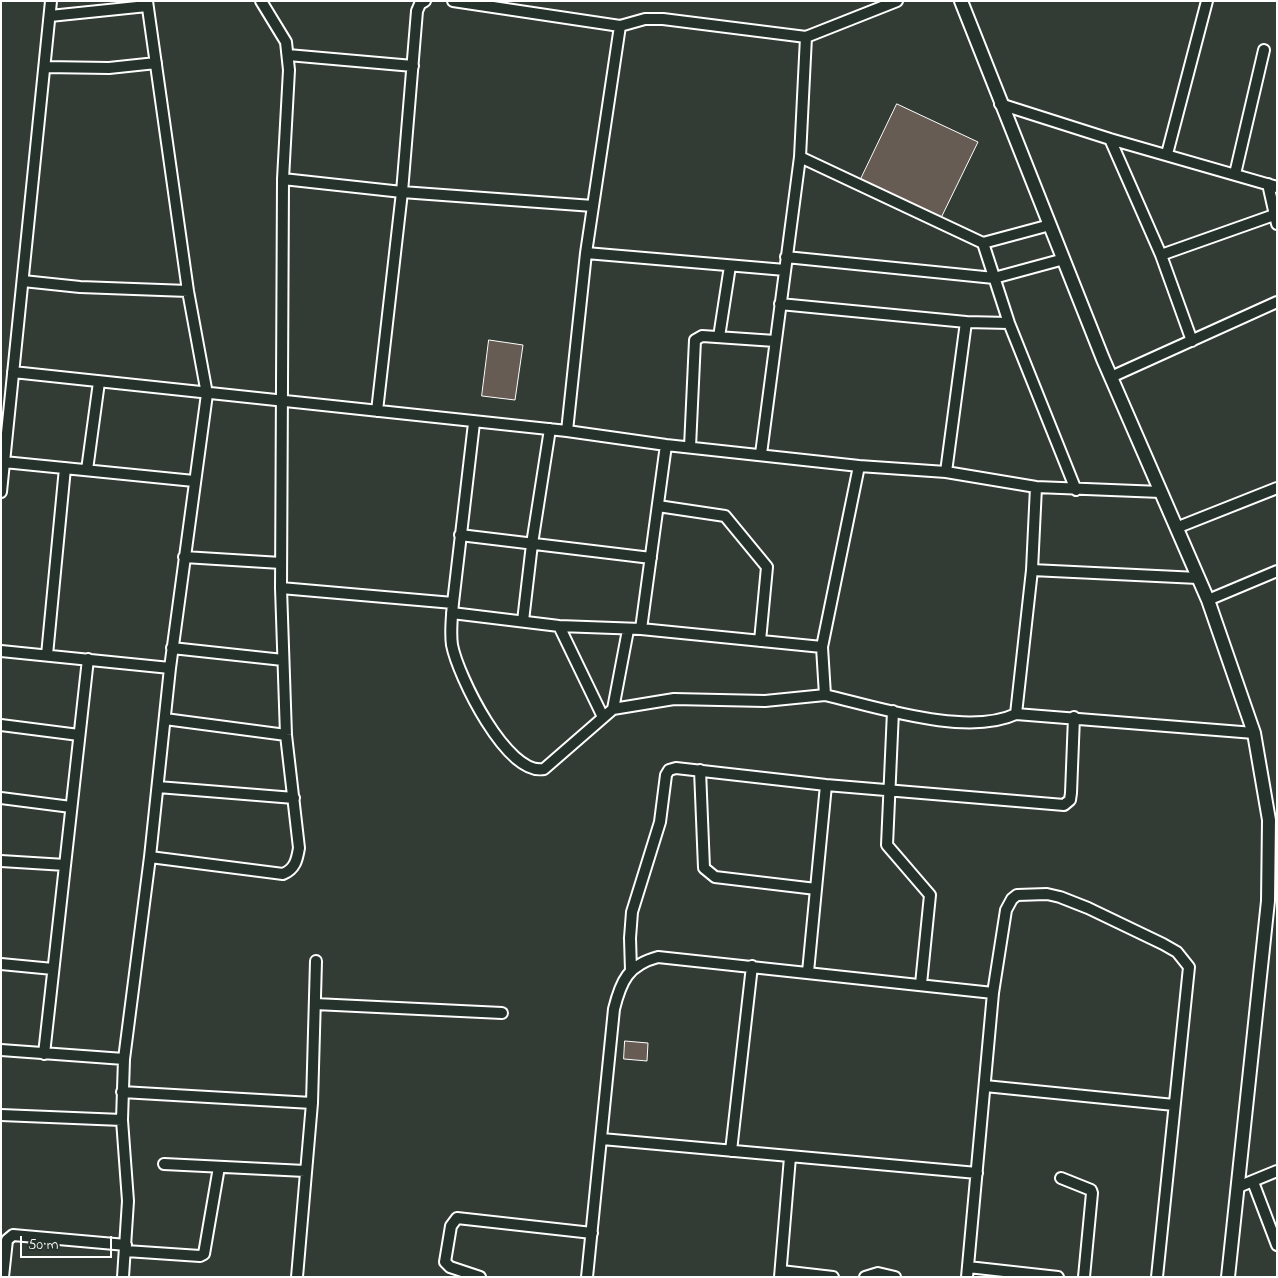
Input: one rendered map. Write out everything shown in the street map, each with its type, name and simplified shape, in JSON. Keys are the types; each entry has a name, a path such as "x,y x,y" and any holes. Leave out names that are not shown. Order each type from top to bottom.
{"street":[{"path":"1,492 52,1"},
{"path":"150,857 283,874 290,872 295,865 299,848 286,735 281,588 283,179 290,70 286,42 261,1"},
{"path":"377,411 402,192 417,11 420,4 426,1"},
{"path":"454,1 620,26 645,18 663,19 806,37 897,1"},
{"path":"961,1 1000,104 1111,377 1208,600 1254,733 1273,847 1228,1277"},
{"path":"1167,154 1207,1"},
{"path":"50,16 147,4 188,291 207,394 172,648 150,857 124,1059 122,1120 128,1201 123,1277"},
{"path":"567,431 586,253 620,26"},
{"path":"761,454 800,157 806,37"},
{"path":"1235,174 1264,50"},
{"path":"288,55 413,66"},
{"path":"45,67 110,68 156,63"},
{"path":"1000,104 1110,139 1272,186 1275,219 1161,255"},
{"path":"1110,139 1161,255 1192,341"},
{"path":"800,157 983,243 1050,225"},
{"path":"283,179 402,192 593,206"},
{"path":"983,243 1009,323 1076,490"},
{"path":"586,253 785,270"},
{"path":"786,258 994,278 1064,259"},
{"path":"719,337 730,266"},
{"path":"23,282 188,291"},
{"path":"1111,377 1277,302"},
{"path":"780,304 966,322 1009,323"},
{"path":"946,472 966,322"},
{"path":"690,447 695,340 702,336 775,341"},
{"path":"13,372 550,429 859,466 946,472 1036,488 1161,492"},
{"path":"87,470 99,382"},
{"path":"474,422 452,608 452,646 470,696 496,736 524,764 538,770 544,769 613,709 674,699 765,701 825,695 893,711 962,723 1002,721 1016,714 1074,717 1254,733"},
{"path":"523,621 532,544 550,429"},
{"path":"641,629 666,444"},
{"path":"4,462 194,481"},
{"path":"825,695 822,647 859,466"},
{"path":"47,655 65,468"},
{"path":"1016,714 1032,570 1036,488"},
{"path":"1176,528 1277,488"},
{"path":"658,506 721,514 729,519 767,567 760,641"},
{"path":"460,535 651,558"},
{"path":"184,557 281,564"},
{"path":"1032,570 1198,578"},
{"path":"1208,600 1277,571"},
{"path":"281,588 452,608 559,626 641,629 822,647"},
{"path":"559,626 602,717"},
{"path":"613,709 628,630"},
{"path":"172,648 283,660"},
{"path":"1,651 88,658 170,668"},
{"path":"44,1054 88,658"},
{"path":"893,711 888,849 930,895 921,984"},
{"path":"631,971 630,938 632,912 660,822 666,774 669,770 676,768 700,770 826,785 1064,805 1070,800 1071,793 1074,717"},
{"path":"165,719 286,735"},
{"path":"1,725 80,734"},
{"path":"700,770 704,868 716,877 816,889"},
{"path":"808,972 826,785"},
{"path":"158,787 294,798"},
{"path":"1,798 71,806"},
{"path":"1,861 64,865"},
{"path":"1058,1277 968,1272 993,993 1006,910 1012,899 1017,895 1047,894 1088,908 1177,952 1189,967 1157,1277"},
{"path":"587,1277 614,1009 624,977 645,960 658,957 993,993"},
{"path":"297,1277 312,1103 316,960"},
{"path":"1,964 53,969"},
{"path":"731,1152 752,966"},
{"path":"314,1004 502,1013"},
{"path":"1,1050 124,1059"},
{"path":"985,1086 1174,1105"},
{"path":"122,1092 312,1103"},
{"path":"1,1115 122,1120"},
{"path":"602,1140 977,1173"},
{"path":"790,1157 781,1274 833,1277"},
{"path":"164,1164 305,1171"},
{"path":"3,1277 8,1240 13,1235 200,1256 204,1254 219,1167"},
{"path":"1238,1187 1277,1171"},
{"path":"1061,1178 1091,1190 1092,1193 1084,1277"},
{"path":"1253,1182 1277,1244"},
{"path":"480,1277 450,1267 445,1262 451,1226 457,1218 592,1234"},
{"path":"865,1277 878,1273 895,1277"}],"building":[{"path":"897,104 978,142 940,220 860,181"},
{"path":"489,340 523,345 515,400 482,396"},
{"path":"625,1041 648,1043 647,1061 624,1059"}]}
